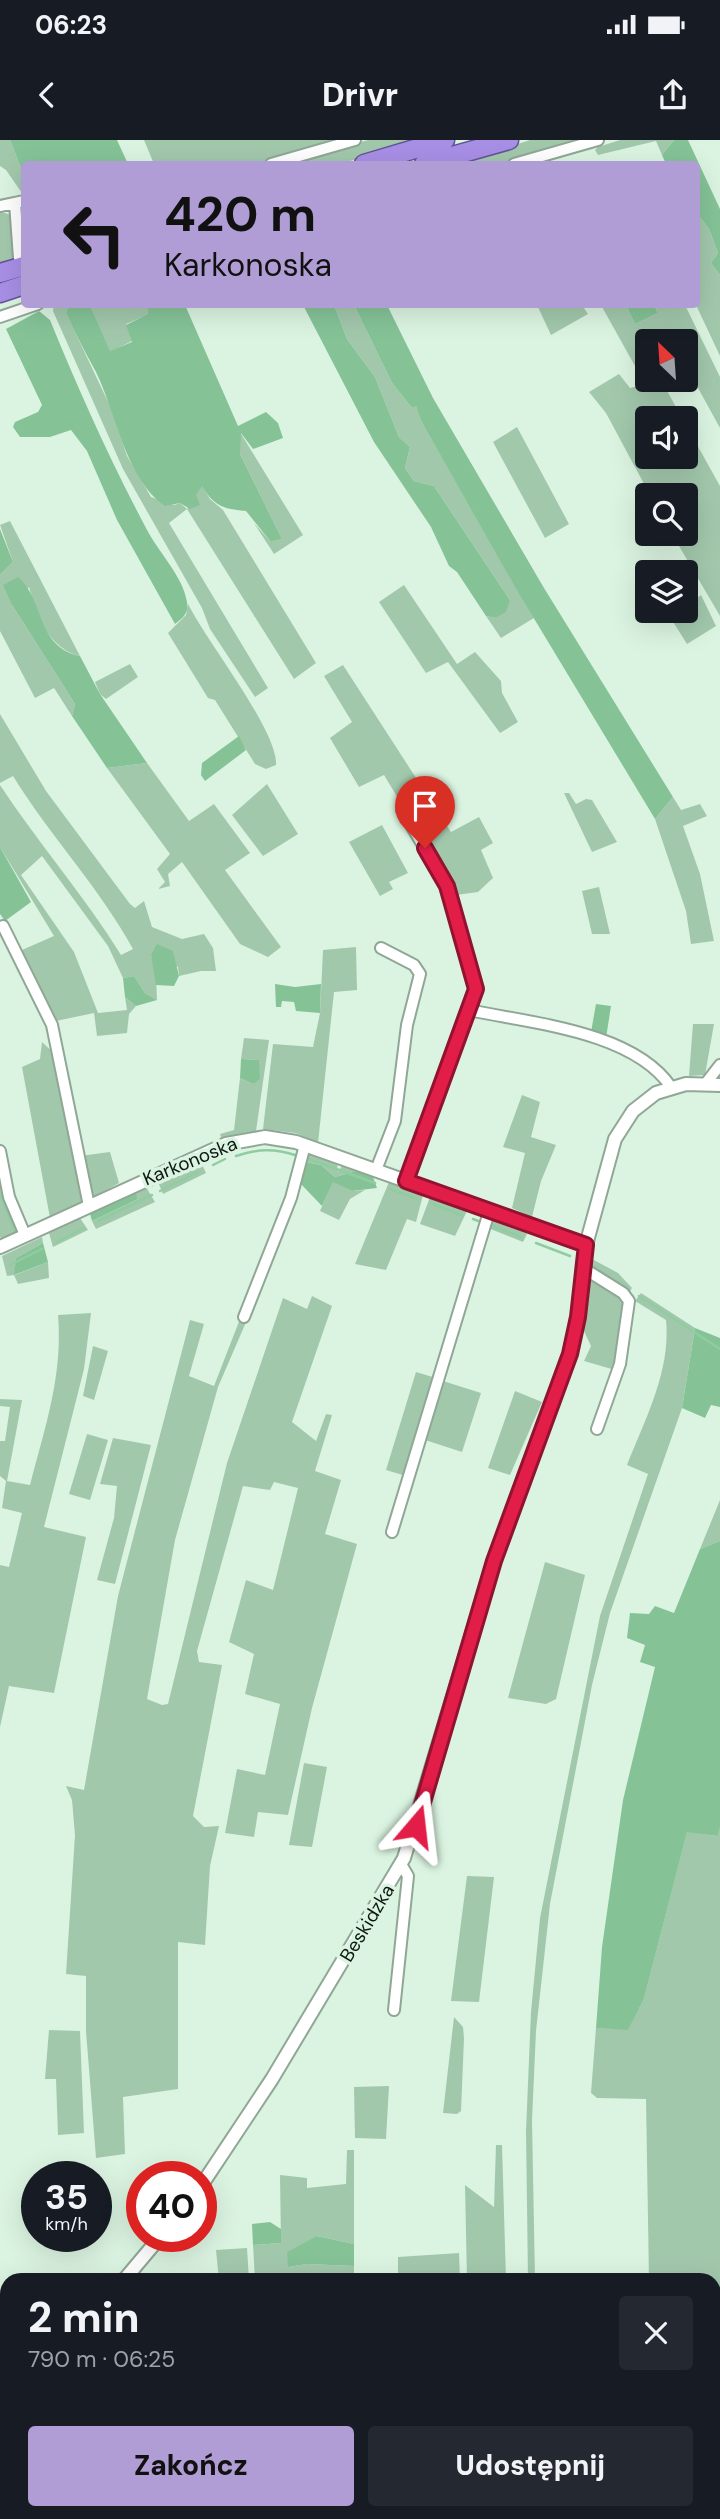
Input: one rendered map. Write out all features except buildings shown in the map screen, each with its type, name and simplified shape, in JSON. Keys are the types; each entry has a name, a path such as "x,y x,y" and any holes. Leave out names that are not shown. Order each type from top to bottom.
{"highway":[{"path":"374,161 445,140"},
{"path":"435,161 509,140"},
{"path":"0,273 21,267"},
{"path":"0,293 21,286"}],"street":[{"path":"282,161 355,140"},
{"path":"524,161 597,140"},
{"path":"0,206 19,206 21,261"},
{"path":"0,317 26,308"},
{"path":"402,810 447,886 476,989 406,1181"},
{"path":"3,926 52,1026 89,1206"},
{"path":"376,1170 396,1121 407,1025 420,974 414,965 381,948"},
{"path":"469,1010 586,1034 641,1060 658,1072 671,1087"},
{"path":"706,1083 720,1065"},
{"name":"Beskidzka","path":"217,2162 265,2091 401,1864 422,1805 502,1538 570,1354 586,1245 607,1161 618,1133 643,1101 671,1087 706,1083 720,1086"},
{"name":"Karkonoska","path":"0,1247 230,1143 265,1137 305,1145 586,1245"},
{"path":"244,1317 291,1198 305,1145"},
{"path":"0,1151 14,1212 25,1235"},
{"path":"393,1532 489,1212"},
{"path":"583,1268 623,1293 629,1301 620,1364 597,1429"},
{"path":"394,2010 408,1876 401,1864"},
{"path":"130,2273 147,2252"}],"green space":[{"path":"0,140 10,140 21,168 21,192 6,170 0,166"},
{"path":"10,140 117,140 127,161 21,161 21,168"},
{"path":"144,140 340,140 266,161 153,161"},
{"path":"368,140 423,140 350,161 294,161"},
{"path":"530,140 585,140 512,161 465,161"},
{"path":"620,140 674,140 662,155 656,141 598,155 595,150"},
{"path":"674,140 688,140 698,161 665,161 662,155"},
{"path":"700,166 720,209 720,275 711,263 718,253 709,229 700,217"},
{"path":"0,211 10,215 16,243 14,260 0,267"},
{"path":"700,217 709,229 718,253 711,263 720,275 720,356 697,308 700,308"},
{"path":"54,308 68,308 66,313 111,408 127,456 151,497 174,505 180,503 187,509 169,523 268,688 255,697 210,629 202,608 123,469"},
{"path":"68,308 91,308 110,351 132,342 126,325 148,314 148,308 186,308 238,426 266,412 278,423 283,438 253,449 241,433 240,454 282,539 271,542 246,511 220,505 202,486 196,495 200,505 190,509 180,503 165,506 152,494 131,463 103,388 66,313"},
{"path":"91,308 148,308 149,314 126,324 132,341 110,352"},
{"path":"305,308 335,308 347,339 375,377 399,437 410,447 405,468 414,481 434,486 510,600 506,612 495,618 486,616 457,572 449,566 431,527 374,442"},
{"path":"335,308 355,308 392,383 412,408 416,405 421,421 534,618 501,638 486,616 495,618 510,600 434,486 414,481 405,468 410,447 399,437 375,377 347,339"},
{"path":"355,308 388,308 433,398 544,588 673,797 655,819 518,592 421,421 416,406 412,408 392,383"},
{"path":"538,308 584,308 588,314 551,335"},
{"path":"603,308 627,308 635,324 658,313 656,308 686,308 697,329 635,329 635,366"},
{"path":"627,308 656,308 658,313 635,324"},
{"path":"39,311 50,320 120,477 151,537 185,592 187,609 175,624 117,520 87,451 71,430 50,437 20,437 13,427 15,422 38,412 42,405 6,329"},
{"path":"698,332 720,377 720,428 698,388"},
{"path":"619,374 630,388 635,387 635,392 668,392 675,406 635,406 635,467 606,413 589,392"},
{"path":"517,427 569,524 545,538 493,442"},
{"path":"240,432 303,535 274,554 254,523 271,542 282,539 240,454"},
{"path":"698,447 720,486 720,616 698,578 698,560 687,560 679,546 698,546 698,483 644,483 636,469 698,469"},
{"path":"202,485 210,499 223,510 316,663 294,679 187,509"},
{"path":"10,521 80,656 69,652 52,639 40,620 29,587 12,605 75,704 72,716 54,688 35,698 0,631 0,575 13,562 0,525"},
{"path":"0,529 13,562 0,575"},
{"path":"18,577 33,598 48,633 66,651 80,656 100,694 147,763 107,768 72,716 75,704 12,605 3,585"},
{"path":"404,585 457,664 475,652 501,681 502,693 518,722 500,733 448,662 426,673 379,602"},
{"path":"701,595 716,626 687,644 674,623 698,623 698,597"},
{"path":"188,604 254,709 274,750 276,765 266,769 255,764 215,700 208,698 168,633 186,615"},
{"path":"130,664 138,677 106,699 100,694 95,682"},
{"path":"343,665 451,832 479,817 493,843 481,850 493,878 478,892 456,895 384,775 359,787 330,738 352,722 324,676"},
{"path":"0,714 46,791 130,904 135,908 144,901 152,927 182,939 204,934 213,948 216,971 179,976 178,967 151,955 156,974 157,1000 145,993 134,976 123,978 108,946 42,856 21,875 74,952 98,1013 127,1010 125,997 136,1006 129,1014 127,1033 97,1036 94,1013 56,1021 22,950 54,936 0,847 0,785 121,955 133,949 105,904 13,776 0,783"},
{"path":"239,736 246,750 205,781 201,775 202,763"},
{"path":"147,763 189,821 214,804 250,853 225,870 281,947 268,957 240,944 182,862 168,874 170,886 158,889 165,882 157,869 170,854 107,768"},
{"path":"267,784 298,834 263,856 232,815"},
{"path":"564,793 569,793 576,804 586,799 592,800 617,842 592,852"},
{"path":"673,797 681,810 700,804 707,816 683,826 700,874 714,941 691,944 686,911 655,819"},
{"path":"382,825 408,873 389,882 393,889 380,896 349,842"},
{"path":"0,847 31,902 5,921 0,914"},
{"path":"599,887 610,934 592,934 582,891"},
{"path":"157,944 173,951 179,976 174,986 156,985 151,955"},
{"path":"356,947 357,990 334,992 318,1143 296,1133 263,1129 273,1044 313,1047 320,1013 323,950"},
{"path":"134,976 145,993 157,1000 136,1006 125,997 123,978"},
{"path":"275,984 295,987 321,984 320,1013 296,1011 294,1002 282,1001 281,1007 276,1007"},
{"path":"596,1004 611,1006 606,1038 591,1032"},
{"path":"693,1024 714,1024 705,1075 689,1076"},
{"path":"244,1038 269,1040 256,1131 222,1140 220,1134 234,1130 240,1078 253,1084 259,1060 241,1059"},
{"path":"42,1042 57,1056 67,1131 84,1202 50,1218 22,1067 40,1059"},
{"path":"241,1059 259,1060 260,1079 253,1084 240,1078"},
{"path":"522,1095 540,1102 531,1137 556,1145 541,1181 532,1217 512,1208 525,1153 503,1147"},
{"path":"110,1152 119,1183 94,1197 89,1196 80,1156"},
{"path":"307,1154 337,1163 338,1172 342,1166 356,1171 335,1177 321,1165 305,1162"},
{"path":"201,1162 206,1173 163,1194 158,1182"},
{"path":"305,1162 321,1165 335,1177 356,1171 373,1177 377,1188 352,1191 333,1182 322,1206 299,1182"},
{"path":"0,1165 19,1233 4,1240 0,1237"},
{"path":"333,1181 352,1191 365,1190 350,1199 339,1220 320,1211"},
{"path":"389,1182 423,1195 416,1222 407,1219 386,1270 355,1264"},
{"path":"146,1187 155,1202 96,1229 92,1221 138,1199 136,1192"},
{"path":"136,1192 138,1199 92,1221 90,1214"},
{"path":"430,1197 467,1211 455,1236 420,1224"},
{"path":"80,1218 88,1230 53,1247 49,1233"},
{"path":"492,1221 527,1234 523,1242 488,1228"},
{"path":"42,1237 43,1243 16,1258 15,1275 48,1262 49,1278 18,1284 14,1275 7,1276 2,1256"},
{"path":"43,1243 48,1262 14,1275 16,1258"},
{"path":"592,1259 618,1273 632,1288 629,1293 590,1267"},
{"path":"587,1280 609,1288 627,1305 615,1370 584,1361 591,1346 583,1329"},
{"path":"641,1293 695,1328 682,1408 610,1613 592,1685 550,1904 536,2031 532,2120 535,2273 528,2273 526,2131 531,2012 540,1918 600,1616 648,1474 627,1465 649,1412 665,1358 666,1320 635,1301"},
{"path":"312,1296 332,1306 292,1422 316,1441 326,1414 332,1415 315,1471 341,1480 325,1534 357,1544 312,1708 288,1815 258,1812 254,1837 225,1833 237,1769 265,1775 280,1704 245,1694 254,1654 229,1642 246,1580 273,1590 298,1488 274,1482 270,1490 243,1486 197,1651 199,1662 222,1665 193,1816 204,1827 219,1826 210,1866 205,1945 178,1942 178,2089 123,2097 125,2154 96,2158 86,2031 86,1976 66,1974 75,1835 72,1800 66,1786 84,1790 118,1596 190,1320 204,1324 189,1376 214,1386 240,1319 247,1320 218,1387 175,1540 147,1699 162,1705 168,1704 227,1463 283,1298 307,1309"},
{"path":"91,1313 84,1369 44,1527 86,1537 54,1693 9,1686 0,1727 0,1565 9,1567 22,1513 2,1508 6,1481 0,1476 0,1441 5,1441 10,1407 0,1406 0,1399 22,1400 7,1481 30,1485 55,1380 58,1315"},
{"path":"695,1328 720,1338 720,1407 711,1405 705,1418 682,1408"},
{"path":"93,1346 108,1351 94,1400 83,1396"},
{"path":"416,1372 436,1378 406,1476 386,1470"},
{"path":"443,1381 481,1393 462,1452 422,1439"},
{"path":"515,1391 542,1402 510,1475 488,1468"},
{"path":"87,1434 108,1440 90,1500 69,1494"},
{"path":"113,1438 151,1445 115,1584 97,1580 114,1518 117,1486 100,1484"},
{"path":"720,1500 720,1541 700,1549"},
{"path":"720,1541 720,1828 717,1836 687,1832 644,1999 628,2030 596,2028 602,1947 623,1800 655,1667 640,1662 645,1645 627,1638 630,1613 649,1614 655,1606 674,1613 700,1549"},
{"path":"545,1562 585,1575 556,1699 546,1704 508,1698"},
{"path":"304,1763 327,1767 312,1847 289,1845"},
{"path":"720,1828 720,2273 649,2273 646,2099 597,2098 591,2093 596,2028 628,2029 644,1999 687,1831 716,1836"},
{"path":"467,1876 494,1877 479,2002 451,2001"},
{"path":"454,2017 463,2027 464,2038 461,2111 457,2114 443,2113"},
{"path":"49,2030 80,2031 84,2133 58,2135 56,2079 45,2079"},
{"path":"389,2086 386,2139 355,2138 354,2087"},
{"path":"496,2145 502,2145 506,2273 467,2273 465,2185 494,2207"},
{"path":"347,2150 354,2150 354,2244 317,2236 288,2267 307,2264 354,2266 354,2273 255,2273 253,2245 281,2243 280,2175 307,2178 307,2188 346,2184"},
{"path":"270,2222 281,2229 281,2243 253,2245 252,2224"},
{"path":"317,2236 354,2244 354,2266 307,2264 288,2267 287,2252"},
{"path":"247,2248 249,2273 218,2273 217,2250"},
{"path":"459,2253 460,2273 398,2273 398,2257"}],"waterway":[{"path":"236,1156 266,1150 295,1155"},
{"path":"213,1165 225,1159"},
{"path":"309,1159 375,1183"},
{"path":"160,1191 198,1172"},
{"path":"390,1189 417,1199"},
{"path":"0,1194 15,1232"},
{"path":"98,1221 152,1195"},
{"path":"432,1204 461,1215"},
{"path":"473,1219 481,1222"},
{"path":"493,1226 521,1237"},
{"path":"57,1242 84,1228"},
{"path":"536,1243 570,1256"},
{"path":"10,1265 42,1249"},
{"path":"593,1266 629,1290"},
{"path":"639,1296 720,1349"}],"route":[{"path":"416,1826 494,1561 570,1354 578,1317 586,1245 406,1181 476,989 447,886 425,848"}]}
